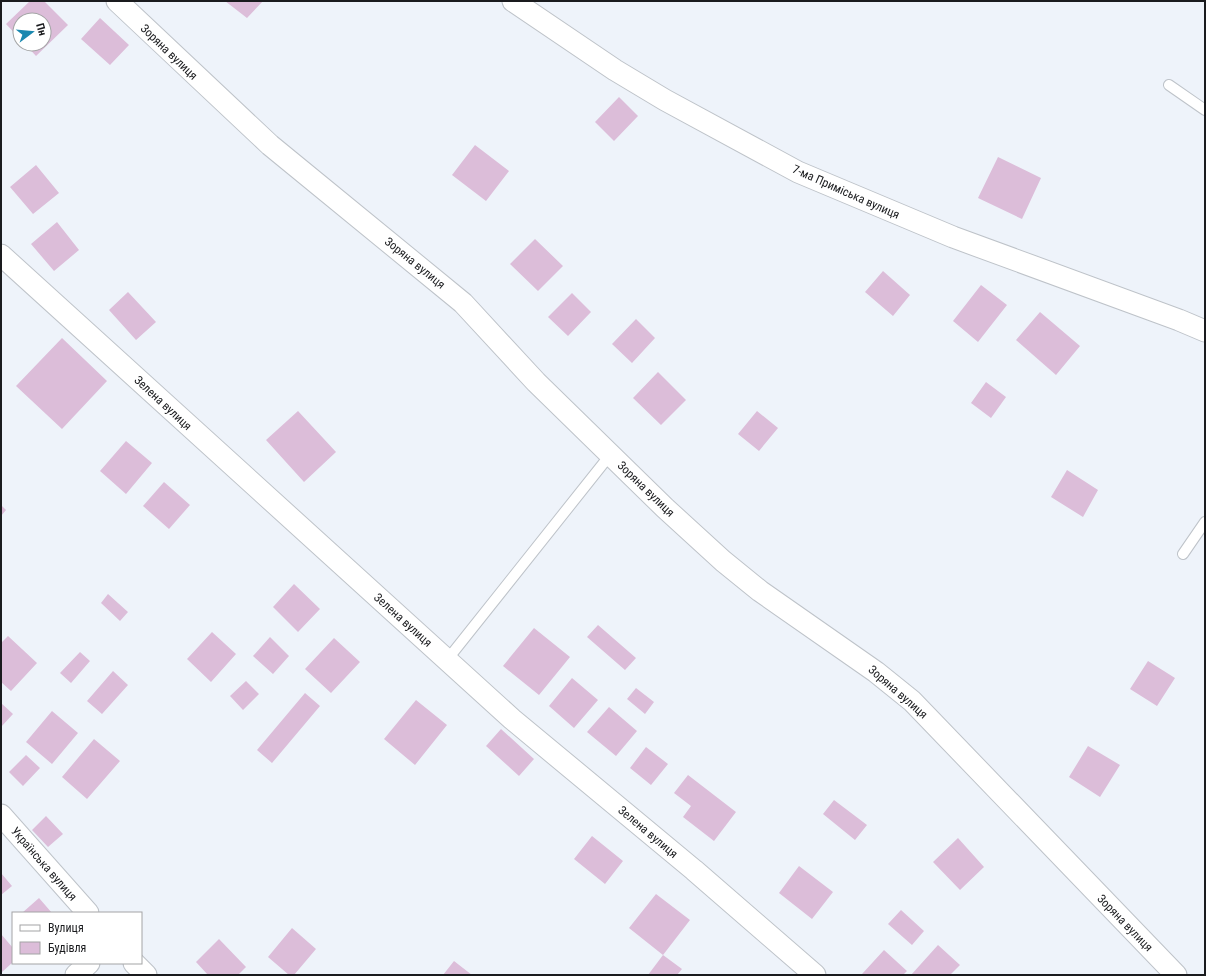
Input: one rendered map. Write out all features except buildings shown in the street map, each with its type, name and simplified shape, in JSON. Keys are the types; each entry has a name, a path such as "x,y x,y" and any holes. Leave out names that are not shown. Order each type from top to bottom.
{"street":[{"name":"Зоряна вулиця","path":"117,1 270,145 463,304 522,368 610,455 665,508 741,576 864,663 912,701 1176,975"},
{"name":"7-ма Приміська вулиця","path":"513,1 615,70 665,100 798,172 953,237 1179,320 1205,331"},
{"name":"Зелена вулиця","path":"1,255 512,719 694,870 815,975"},
{"name":"Українська вулиця","path":"1,814 87,912"},
{"path":"76,975 88,964"},
{"path":"135,964 146,975"}],"lane":[{"path":"1169,85 1205,110"},
{"path":"448,660 610,455"},
{"path":"1183,554 1205,522"}]}
